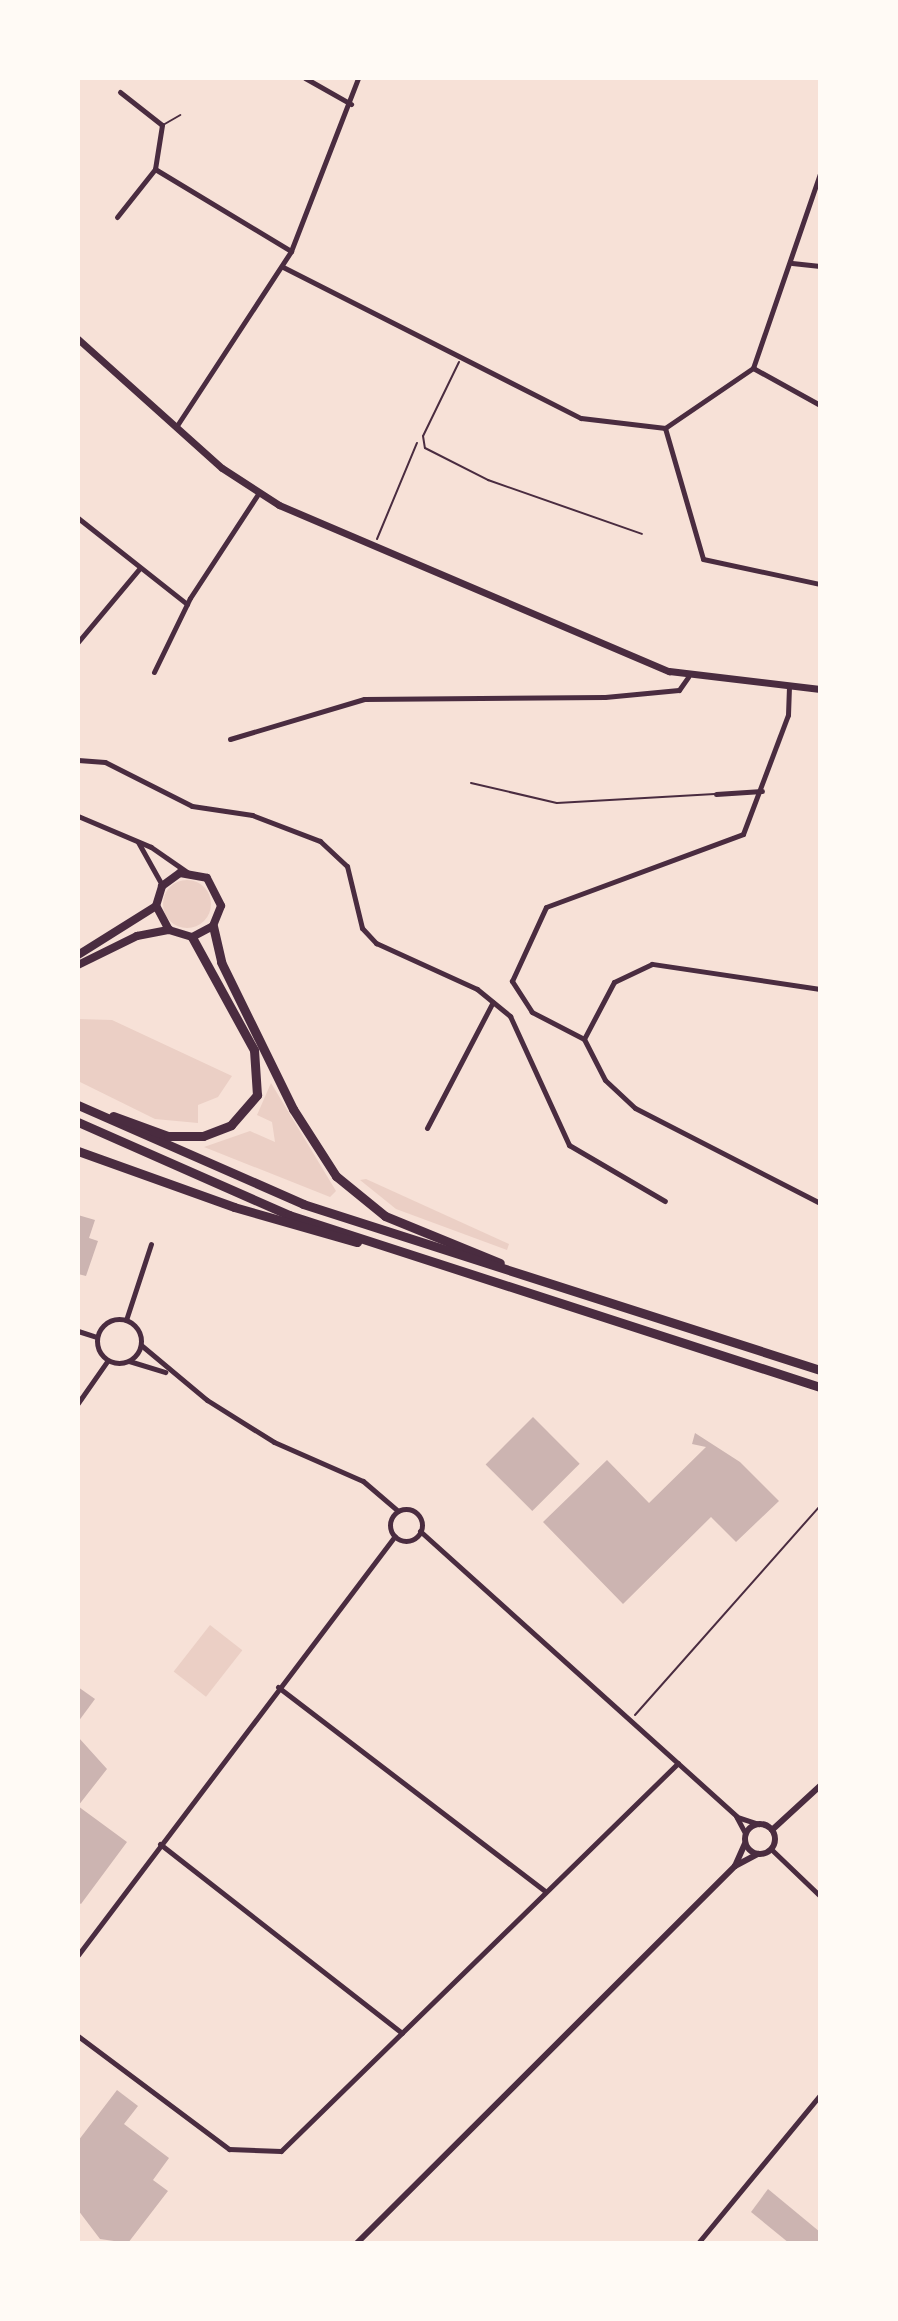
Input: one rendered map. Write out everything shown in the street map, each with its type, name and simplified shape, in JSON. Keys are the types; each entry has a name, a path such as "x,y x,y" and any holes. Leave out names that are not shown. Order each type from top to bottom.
{"highway":[{"path":"213,926 221,962 273,1069 336,1176 385,1216 539,1281"},
{"path":"90,1111 191,1137 231,1125 257,1095 254,1050 192,937"},
{"path":"78,1105 303,1204 820,1370"},
{"path":"78,1122 210,1184 364,1241 820,1387"},
{"path":"78,1151 343,1243 364,1241"}],"main road":[{"path":"78,339 176,427 258,494 688,677 820,689"},
{"path":"78,955 156,906 162,886 187,872 215,886 221,906 213,926 192,937 169,930 137,936 78,965"},
{"path":"156,906 169,930"}],"street":[{"path":"305,78 351,104"},
{"path":"176,427 283,267 351,104 358,78"},
{"path":"117,217 155,169 162,125 120,92"},
{"path":"155,169 291,251"},
{"path":"283,267 459,362 581,418 665,428 753,368 792,263 820,173"},
{"path":"792,263 820,266"},
{"path":"753,368 820,405"},
{"path":"665,428 703,559 820,584"},
{"path":"154,672 187,604 258,494"},
{"path":"78,518 187,604"},
{"path":"80,637 139,569"},
{"path":"230,739 364,699 605,697 679,690 688,677"},
{"path":"789,688 788,715 748,828 735,839 552,901 515,960 512,981 532,1012 584,1039 592,1057 635,1108 820,1203"},
{"path":"78,760 105,762 192,806 252,815 320,841 347,866 362,928 376,943 493,1002 510,1016 569,1145 665,1201"},
{"path":"716,794 762,791"},
{"path":"78,816 137,841 187,872"},
{"path":"820,823 820,864"},
{"path":"137,841 162,886"},
{"path":"584,1039 623,975 662,962 820,989"},
{"path":"427,1128 493,1002"},
{"path":"151,1244 126,1320 141,1345 166,1373"},
{"path":"97,1337 107,1322 126,1320"},
{"path":"78,1331 97,1337 108,1360"},
{"path":"128,1361 141,1345"},
{"path":"108,1360 128,1361 166,1373 274,1442 371,1485 398,1511 417,1514 420,1531 736,1816 745,1833 745,1843 735,1866"},
{"path":"78,1403 108,1360"},
{"path":"395,1536 390,1523 398,1511"},
{"path":"395,1536 409,1540 420,1531"},
{"path":"78,1955 395,1536"},
{"path":"278,1687 545,1891"},
{"path":"78,2036 246,2154 281,2151 678,1763"},
{"path":"820,1786 772,1830 771,1849 820,1896"},
{"path":"736,1816 772,1830"},
{"path":"745,1833 759,1824"},
{"path":"745,1843 758,1854"},
{"path":"160,1844 402,2033"},
{"path":"357,2243 735,1866 771,1849"},
{"path":"698,2243 820,2095"}],"lane":[{"path":"162,125 180,115"},
{"path":"459,362 423,436 425,448 488,480 642,534"},
{"path":"471,783 557,803 716,794"}],"path":[{"path":"374,545 423,436"},
{"path":"631,1720 820,1506"}],"shaded area":[{"path":"187,880 204,887 211,904 204,921 187,928 170,921 163,904 170,887"},
{"path":"78,1019 112,1020 232,1076 218,1097 198,1105 198,1123 155,1119 78,1081"},
{"path":"271,1083 336,1191 330,1197 204,1147 250,1131 275,1142 272,1122 257,1115"},
{"path":"366,1179 509,1244 507,1250 396,1209 360,1180"},
{"path":"210,1625 242,1650 206,1697 174,1671"}],"building":[{"path":"78,1215 95,1220 89,1238 98,1241 86,1276 78,1274"},
{"path":"533,1417 580,1464 532,1511 486,1464"},
{"path":"695,1433 740,1462 779,1501 736,1542 711,1517 623,1604 543,1522 607,1460 649,1503 706,1447 692,1444"},
{"path":"78,1687 95,1699 78,1722"},
{"path":"79,1738 107,1769 78,1806 78,1740"},
{"path":"78,1806 127,1842 81,1904 78,1902"},
{"path":"117,2090 138,2106 124,2124 169,2158 153,2180 168,2191 128,2243 100,2239 78,2210 78,2141"},
{"path":"768,2189 820,2232 820,2243 789,2243 751,2212"}]}
